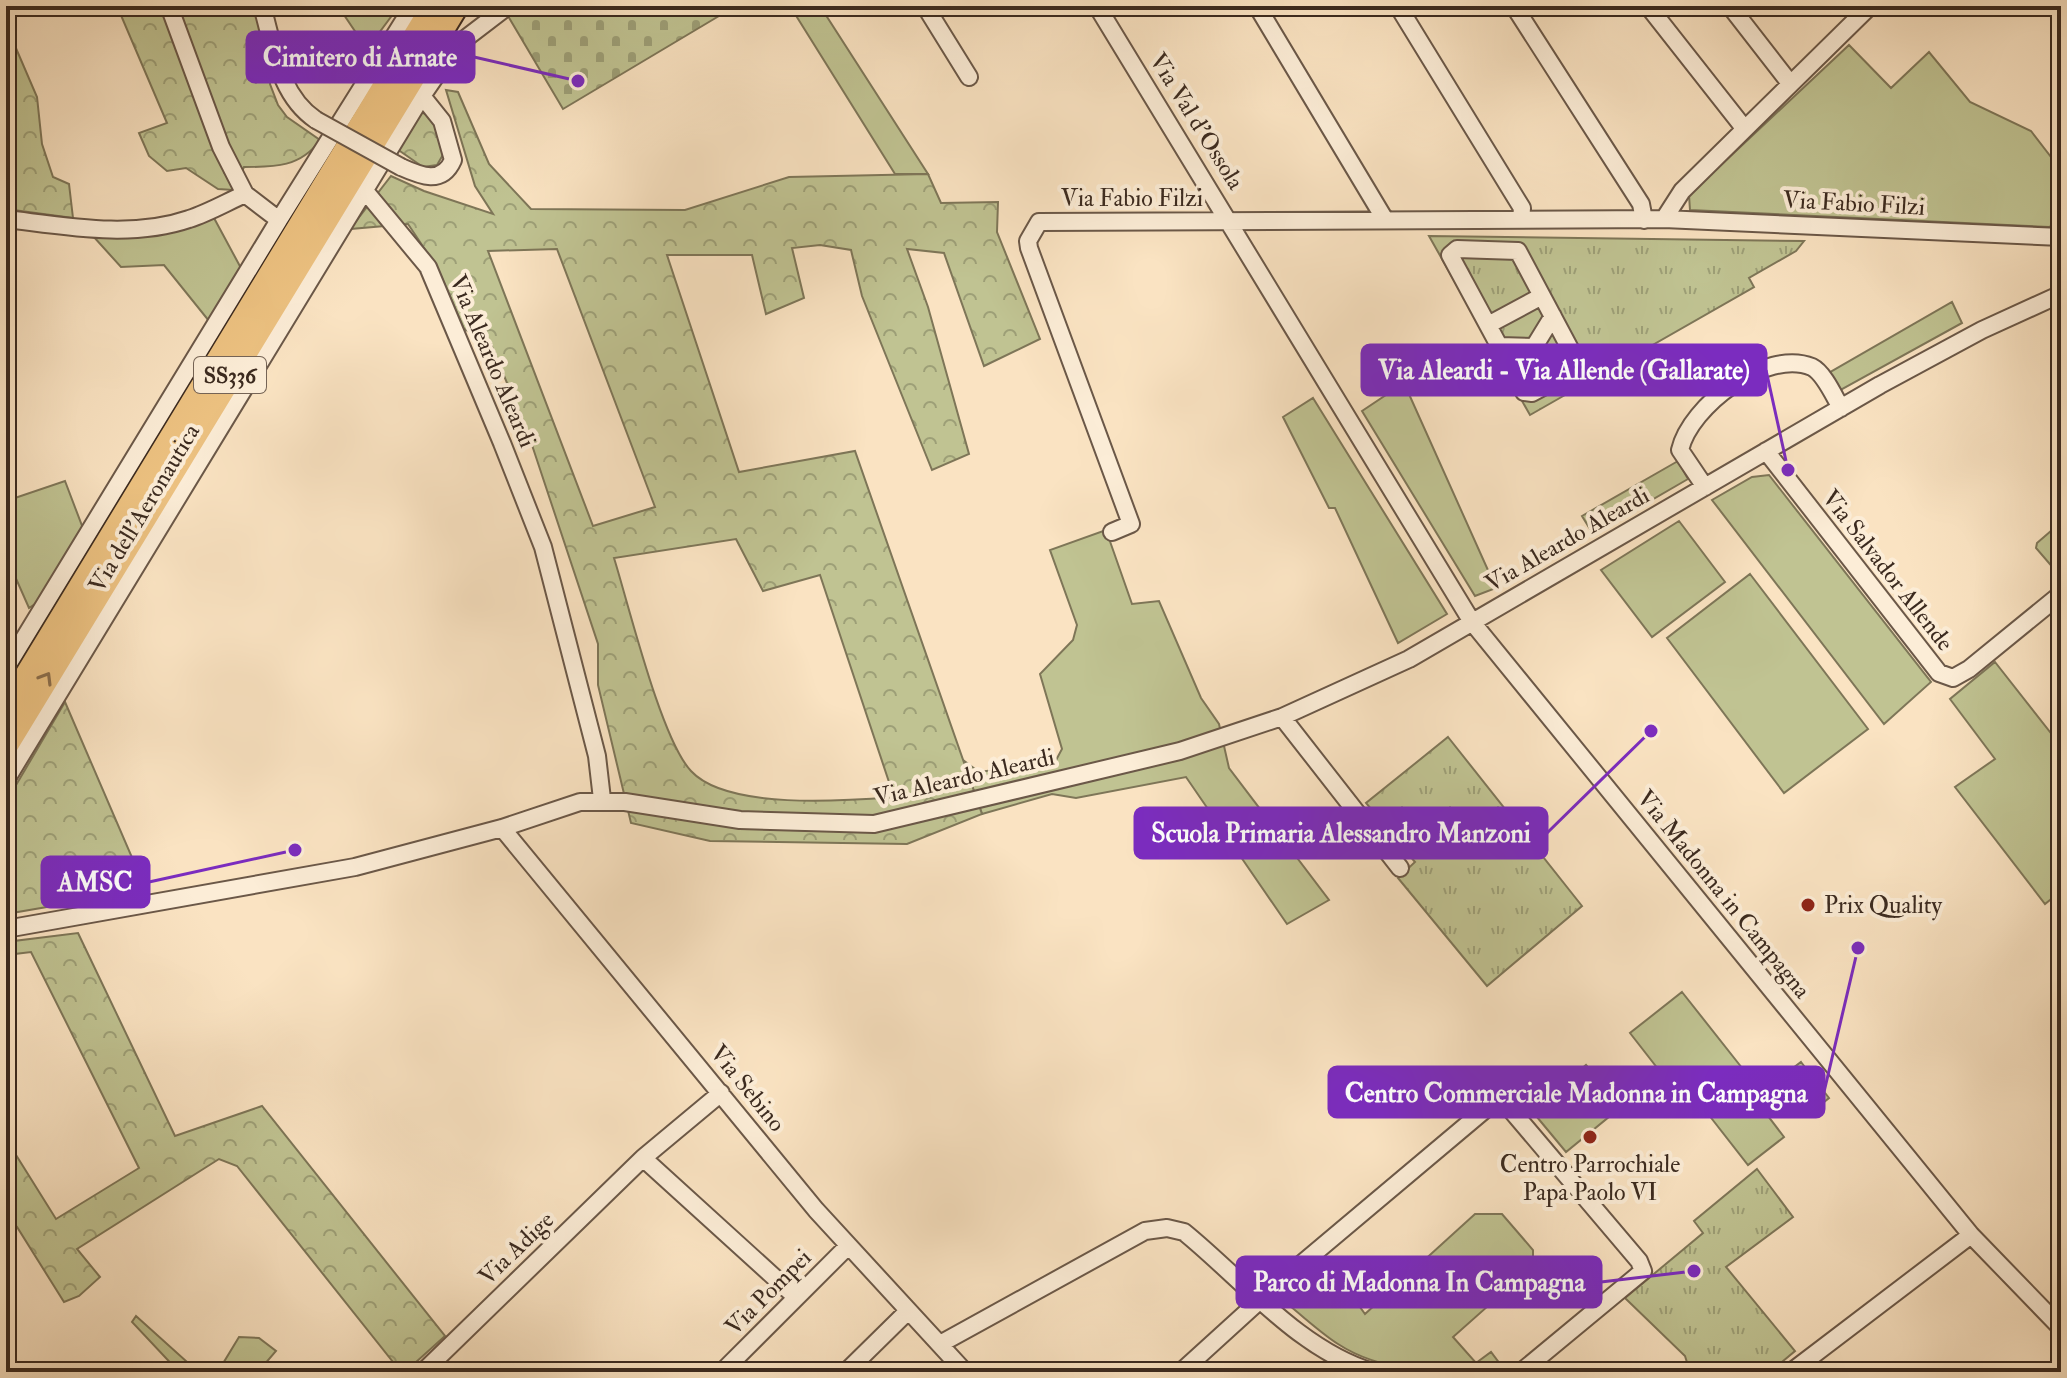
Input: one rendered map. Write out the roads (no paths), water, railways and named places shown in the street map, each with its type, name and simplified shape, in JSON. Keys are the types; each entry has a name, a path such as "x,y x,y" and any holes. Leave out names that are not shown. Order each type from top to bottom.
{"highway":[{"name":"SS336","path":"6,710 434,6"},
{"name":"SS336","path":"6,745 436,33 456,6"}],"street":[{"path":"169,6 221,147 245,194 279,220"},
{"path":"262,6 284,83 297,105 316,120 401,167 433,177 446,172 453,160 442,121 422,96"},
{"path":"6,668 413,6"},
{"name":"Via dell'Aeronautica","path":"6,780 422,96 457,45 508,6"},
{"path":"925,6 969,77"},
{"name":"Via Val d'Ossola","path":"1097,6 1230,221"},
{"path":"1257,6 1384,218"},
{"path":"1398,6 1522,208 1521,220"},
{"path":"1514,6 1641,204 1644,220"},
{"path":"1648,6 1744,128"},
{"path":"1730,6 1789,82"},
{"path":"1664,219 1682,191 1789,82 1870,6"},
{"name":"Via Aleardo Aleardi","path":"366,192 428,267 543,547 597,756 602,799"},
{"path":"6,219 86,229 131,229 187,220 245,194"},
{"name":"Via Fabio Filzi","path":"1112,532 1131,524 1028,241 1039,222 1664,219 2061,237"},
{"name":"Via Madonna in Campagna","path":"1230,221 1240,245 1472,622 1971,1235 2061,1328"},
{"path":"1453,250 1518,251 1553,316 1576,360 1571,372 1528,394 1450,255 1453,250"},
{"name":"Via Aleardo Aleardi","path":"6,929 355,867 502,828 580,802 602,799 740,820 874,824 1180,751 1282,717 1409,659 1841,408 1982,330 2061,294"},
{"path":"1488,325 1542,296"},
{"path":"1534,347 1553,316"},
{"path":"1500,346 1534,347"},
{"path":"1534,347 1554,382"},
{"path":"1705,487 1680,450 1683,437 1702,407 1732,384 1774,368 1809,366 1817,370 1841,408"},
{"name":"Via Salvador Allende","path":"1766,451 1939,673 1953,678 1969,669 2061,594"},
{"path":"1282,717 1400,868"},
{"name":"Via Sebino","path":"502,828 848,1246 965,1372"},
{"name":"Via Adige","path":"423,1372 643,1158 721,1093"},
{"path":"1181,1372 1261,1299 1500,1097 1639,1261 1643,1271 1521,1372"},
{"path":"643,1158 796,1297"},
{"path":"940,1344 1145,1231 1167,1228 1184,1232 1261,1299 1336,1356 1373,1372"},
{"path":"1791,1372 1971,1235"},
{"name":"Via Pompei","path":"722,1372 848,1246"},
{"path":"846,1372 908,1311"}],"place":[{"name":"Cimitero di Arnate","path":"578,81"},
{"name":"Via Aleardi - Via Allende (Gallarate)","path":"1788,470"},
{"name":"Scuola Primaria Alessandro Manzoni","path":"1651,731"},
{"name":"AMSC","path":"295,850"},
{"name":"Prix Quality","path":"1808,905"},
{"name":"Centro Commerciale Madonna in Campagna","path":"1858,948"},
{"name":"Centro Parrochiale Papa Paolo VI","path":"1590,1137"},
{"name":"Parco di Madonna In Campagna","path":"1694,1271"}]}
